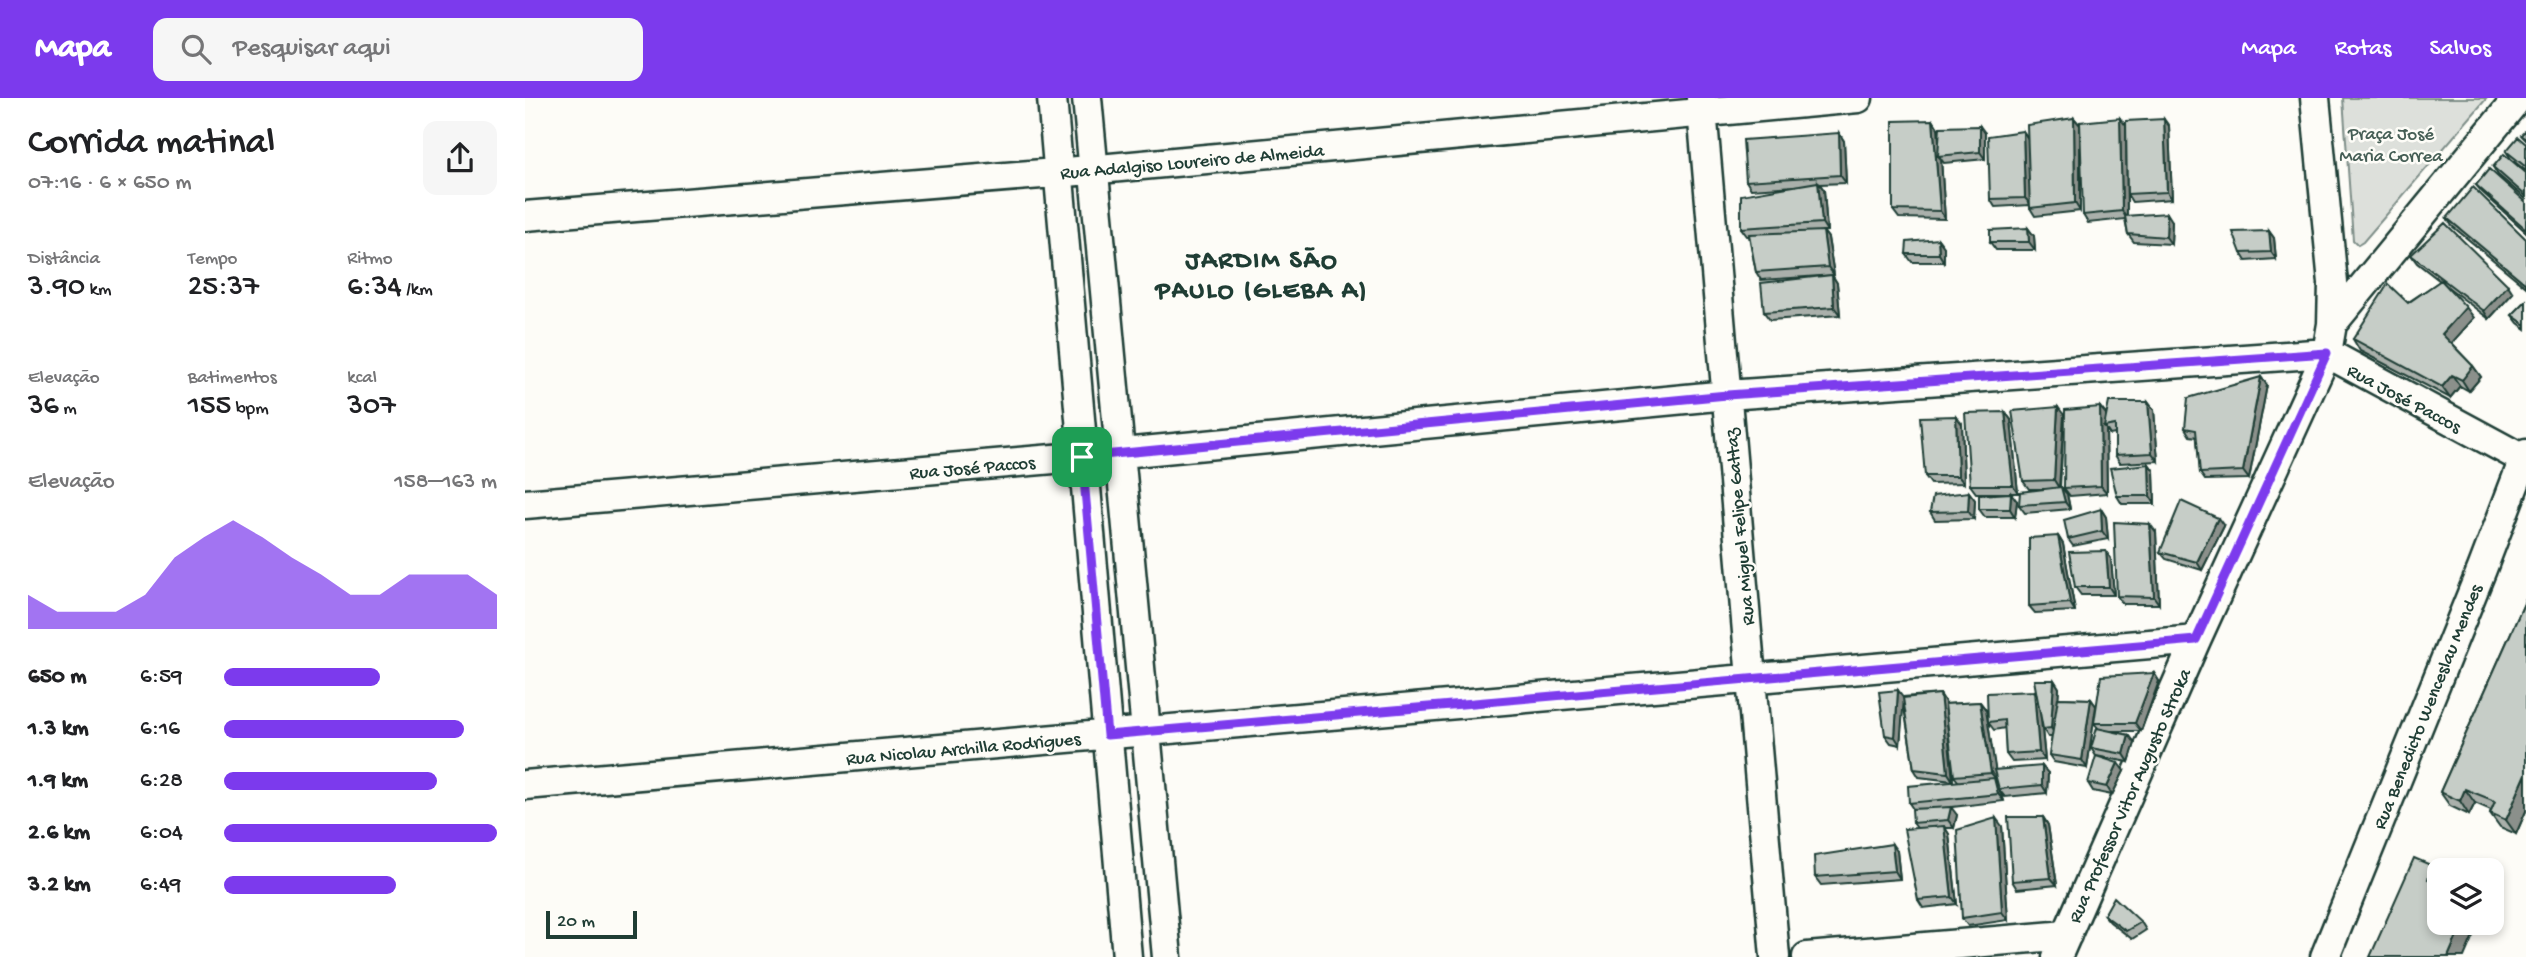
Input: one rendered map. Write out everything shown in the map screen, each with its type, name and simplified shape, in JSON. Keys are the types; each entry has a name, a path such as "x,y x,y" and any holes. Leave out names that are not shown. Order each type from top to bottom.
{"street":[{"path":"1052,98 1127,957"},
{"path":"1087,98 1167,957"},
{"name":"Rua Adalgiso Loureiro de Almeida","path":"525,216 1094,170 1701,105 1858,98"},
{"path":"2315,98 2333,283 2332,324"},
{"name":"Rua Professor Vitor Augusto Stroka","path":"2062,946 2196,640 2327,353 2332,324 2518,98"},
{"name":"Rua Miguel Felipe Gattaz","path":"1701,105 1775,957"},
{"name":"Rua José Paccos","path":"525,503 1082,457 1727,395 2327,353 2525,457"},
{"name":"Rua Benedicto Wenceslau Mendes","path":"2325,957 2525,457"},
{"name":"Rua Nicolau Archilla Rodrigues","path":"525,785 2196,640"},
{"path":"1807,957 2062,946"}],"green space":[{"name":"Praça José Maria Correa","path":"2343,98 2487,98 2358,245 2353,240"}],"building":[{"path":"2074,118 2075,203 2030,208 2027,125"},
{"path":"2120,118 2122,211 2083,215 2080,122"},
{"path":"2164,119 2167,192 2127,194 2126,121"},
{"path":"1933,120 1940,211 1893,210 1893,121"},
{"path":"1980,126 1980,152 1938,156 1940,127"},
{"path":"2023,131 2025,198 1990,199 1988,136"},
{"path":"1839,133 1840,175 1746,181 1743,140"},
{"path":"2518,137 2526,144 2526,167 2506,151"},
{"path":"2504,154 2526,173 2526,196 2493,167"},
{"path":"2489,169 2526,202 2526,229 2476,185"},
{"path":"1818,182 1822,223 1741,228 1741,195"},
{"path":"2473,187 2526,239 2526,284 2447,218"},
{"path":"2167,213 2166,237 2128,234 2125,216"},
{"path":"2445,223 2508,285 2484,311 2411,255"},
{"path":"2028,228 2029,242 1990,242 1990,230"},
{"path":"1823,231 1828,267 1756,272 1749,234"},
{"path":"2269,231 2271,252 2241,253 2233,232"},
{"path":"1938,239 1939,254 1906,254 1907,242"},
{"path":"1832,275 1834,307 1764,312 1761,283"},
{"path":"2441,280 2466,307 2442,334 2473,366 2462,380 2452,375 2442,387 2353,339 2388,284 2408,303"},
{"path":"2526,301 2526,325 2512,315"},
{"path":"2261,377 2243,471 2200,473 2196,430 2185,428 2188,398"},
{"path":"2109,402 2148,402 2152,453 2115,455 2115,425 2104,427"},
{"path":"2058,407 2054,480 2023,481 2012,411"},
{"path":"2100,407 2101,486 2064,488 2065,410"},
{"path":"2005,412 2013,485 1970,485 1965,413"},
{"path":"1956,416 1958,476 1925,476 1920,417"},
{"path":"2149,464 2150,496 2117,496 2110,468"},
{"path":"2061,487 2065,502 2019,505 2020,492"},
{"path":"1969,492 1968,511 1930,512 1933,496"},
{"path":"2011,493 2010,509 1979,509 1979,495"},
{"path":"2181,501 2218,518 2197,562 2160,552"},
{"path":"2101,509 2102,531 2068,539 2064,520"},
{"path":"2114,522 2150,524 2154,597 2117,596"},
{"path":"2058,536 2070,603 2029,606 2029,538"},
{"path":"2106,551 2109,587 2075,587 2069,552"},
{"path":"2526,599 2526,774 2506,820 2490,813 2495,801 2465,789 2460,801 2440,792"},
{"path":"2154,673 2135,723 2094,723 2101,676"},
{"path":"2034,680 2054,680 2051,728 2043,729"},
{"path":"1898,690 1895,737 1885,735 1879,692"},
{"path":"2034,691 2039,752 2006,754 2004,720 1988,722 1987,693"},
{"path":"1940,694 1948,773 1914,769 1903,698"},
{"path":"2058,698 2091,699 2082,760 2049,755"},
{"path":"1980,702 1991,773 1954,776 1945,704"},
{"path":"2097,728 2129,735 2124,754 2091,748"},
{"path":"2096,756 2118,763 2107,787 2088,783"},
{"path":"2042,766 2042,785 1999,789 1994,770"},
{"path":"1994,778 1998,794 1909,803 1908,786"},
{"path":"1951,807 1948,820 1913,823 1912,809"},
{"path":"2008,817 2043,817 2051,878 2012,881"},
{"path":"1996,818 2002,912 1962,918 1957,830"},
{"path":"1944,826 1952,897 1918,900 1904,829"},
{"path":"1892,844 1895,871 1815,877 1814,856"},
{"path":"2414,858 2427,863 2427,935 2457,935 2448,957 2370,957"},
{"path":"2114,897 2141,922 2126,931 2104,915"}],"district":[{"name":"JARDIM SÃO PAULO (GLEBA A)","path":"1262,273"}],"route":[{"path":"2327,353 2196,640 1107,735 1082,457 1727,395 2327,353"}]}
